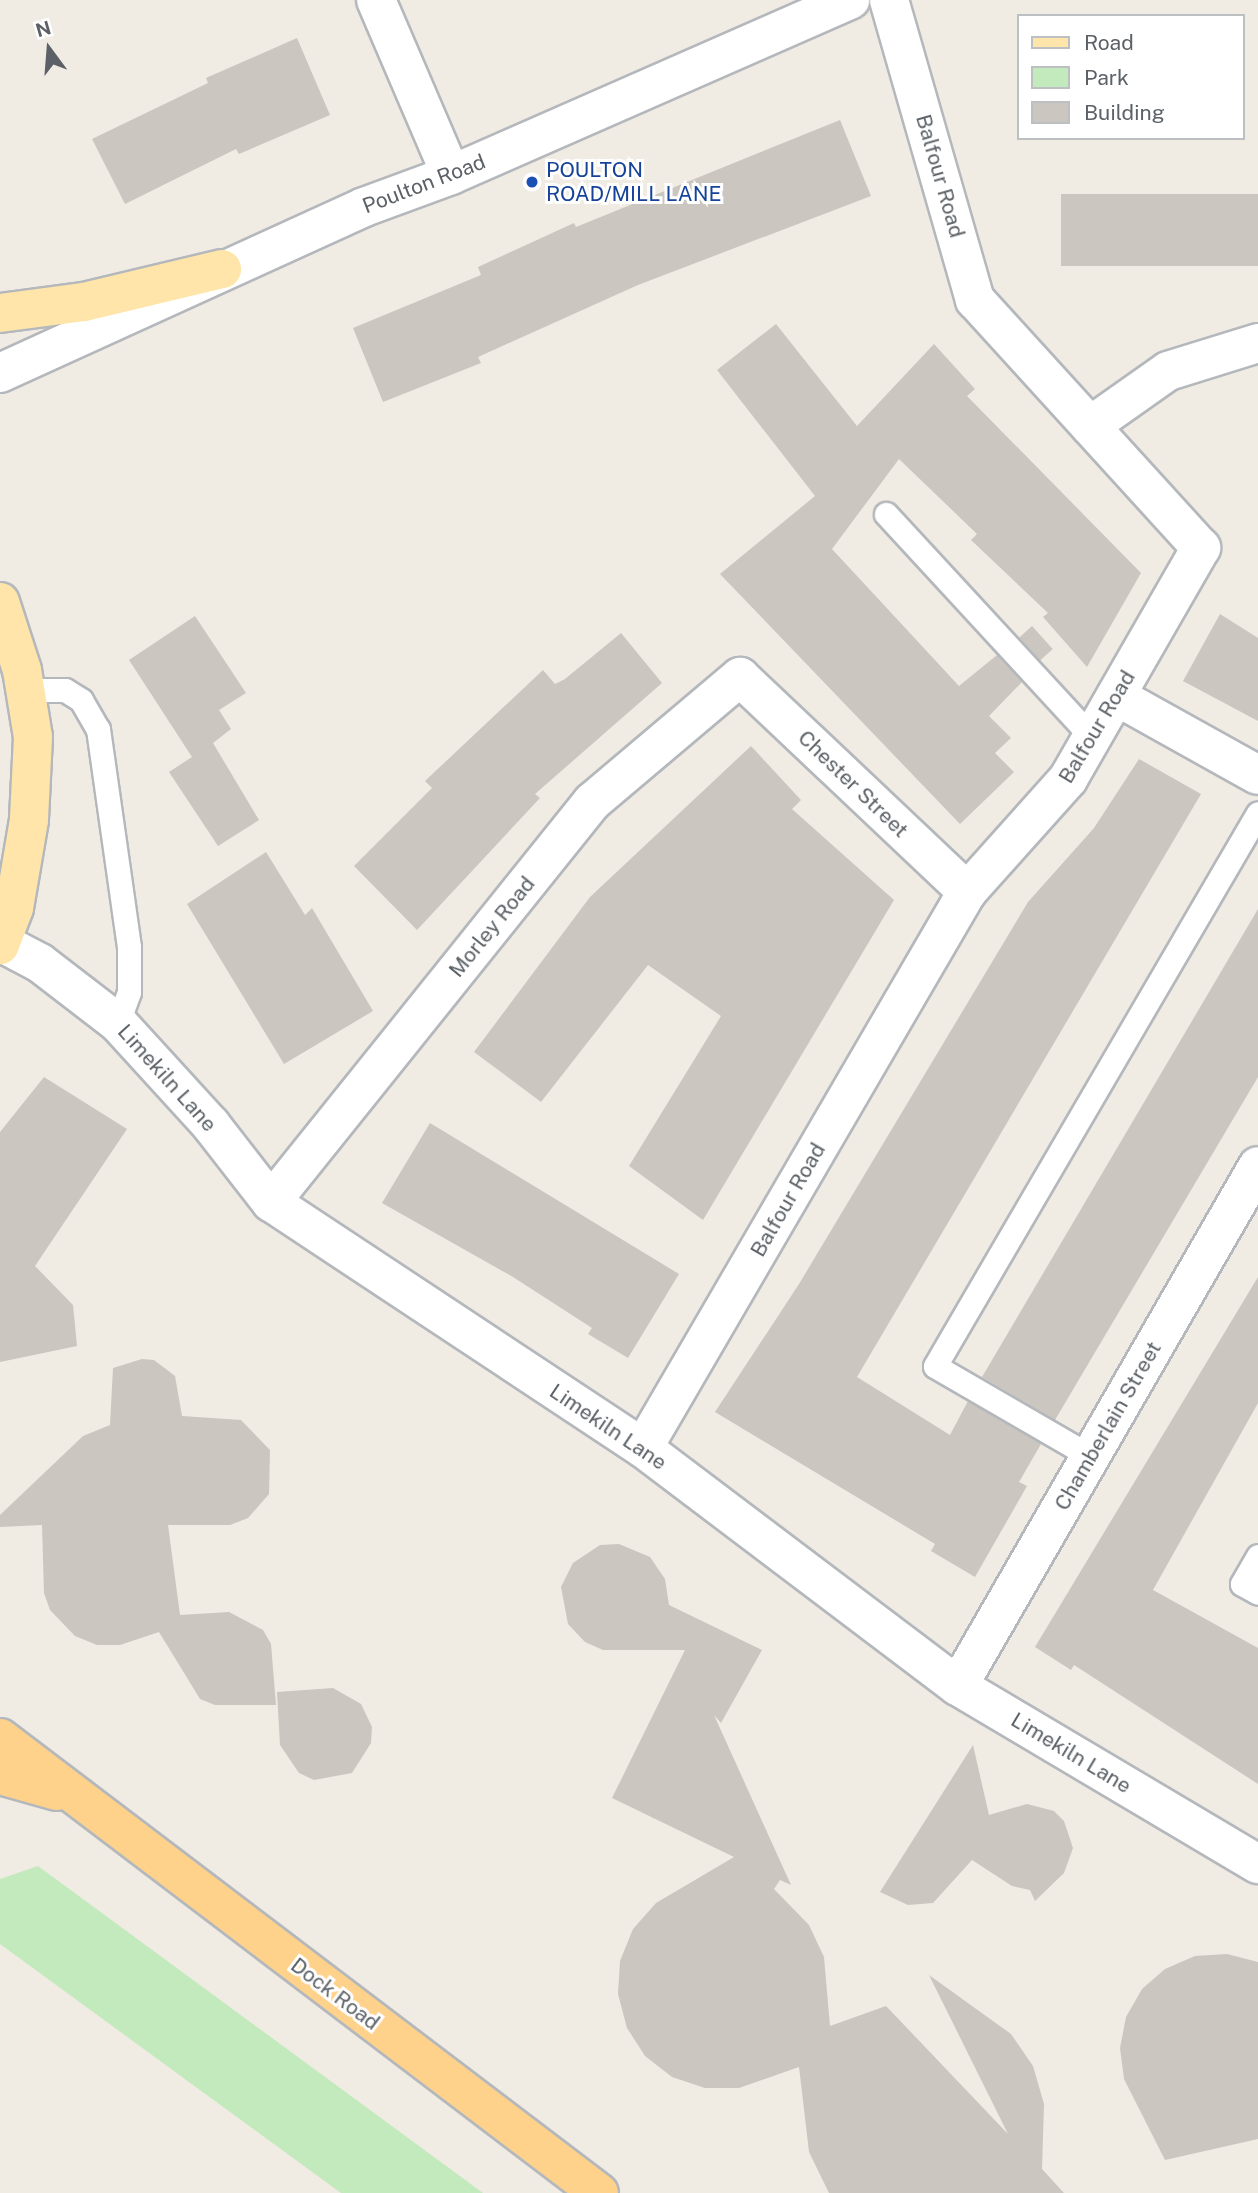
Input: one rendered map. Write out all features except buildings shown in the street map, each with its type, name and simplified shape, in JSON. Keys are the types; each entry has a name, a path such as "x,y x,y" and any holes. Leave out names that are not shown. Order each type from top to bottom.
{"highway":[{"name":"Dock Road","path":"0,1738 72,1796 598,2193"},
{"name":"Dock Road","path":"0,1775 72,1796"}],"main road":[{"path":"0,313 84,302 222,269"},
{"path":"0,602 25,690 33,737 29,820 14,908 0,943"}],"street":[{"path":"376,0 451,175"},
{"name":"Poulton Road","path":"0,373 222,269 451,175 850,0"},
{"name":"Balfour Road","path":"643,1448 967,892 1068,779 1201,548 975,300 889,0"},
{"path":"1090,426 1168,371 1258,343"},
{"name":"Chester Street","path":"740,677 967,892"},
{"name":"Morley Road","path":"271,1202 592,802 740,677"},
{"path":"1116,696 1258,775"},
{"name":"Limekiln Lane","path":"0,943 40,963 118,1023 211,1125 271,1202 643,1448 958,1686 1257,1862"},
{"name":"Chamberlain Street","path":"958,1686 1258,1166"}],"lane":[{"path":"887,514 1093,738"},
{"path":"25,690 65,690 80,700 98,729 129,947 129,992 118,1023"},
{"path":"1090,1455 935,1366 1258,813"},
{"path":"1258,1556 1242,1584 1258,1593"}],"green space":[{"path":"38,1866 483,2193 341,2193 0,1944 0,1879"}],"place":[{"name":"POULTON ROAD/MILL LANE","path":"532,182"}]}
